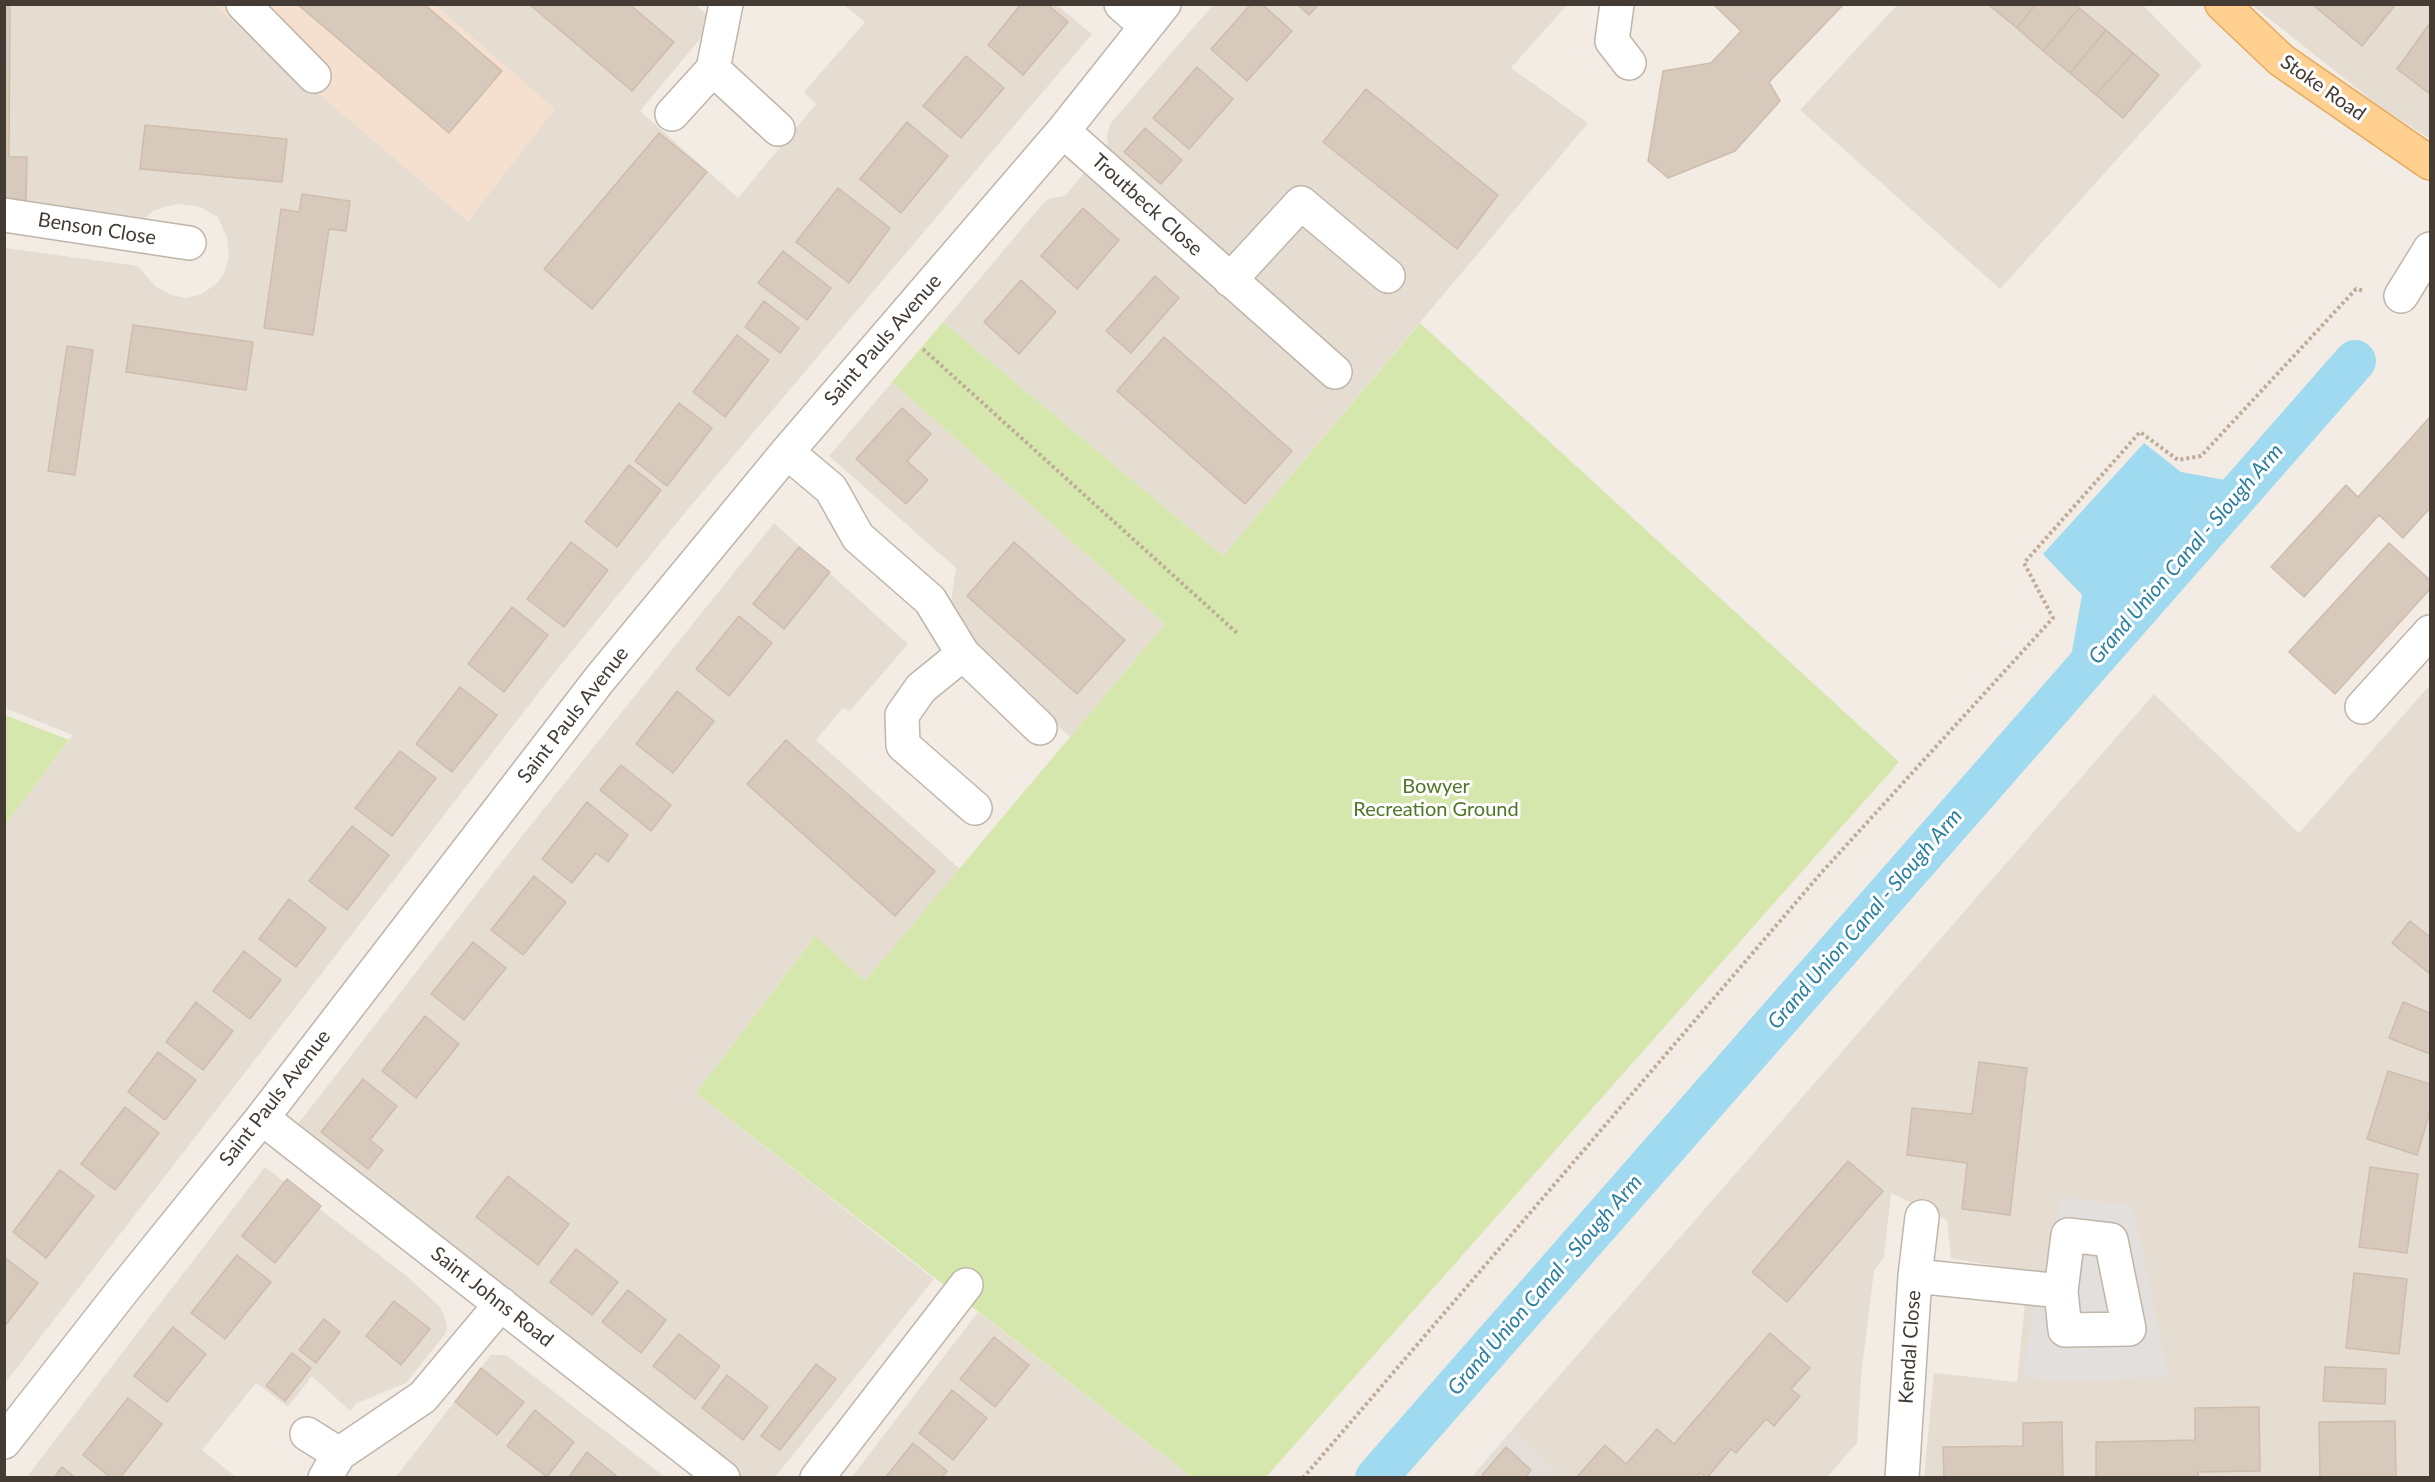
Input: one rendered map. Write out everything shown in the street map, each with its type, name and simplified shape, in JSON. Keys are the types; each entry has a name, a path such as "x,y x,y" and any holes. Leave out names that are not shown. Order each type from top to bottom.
{"main road":[{"name":"Stoke Road","path":"2222,4 2281,60 2430,163"}],"street":[{"path":"243,4 314,76"},
{"path":"672,114 713,69 726,4"},
{"path":"1120,4 1155,15"},
{"path":"1617,4 1612,41 1629,63"},
{"name":"Saint Pauls Avenue","path":"4,1442 262,1118 599,680 787,452 1063,130 1155,15"},
{"path":"713,69 778,129"},
{"name":"Troutbeck Close","path":"1063,130 1335,372"},
{"path":"1230,280 1301,204 1388,276"},
{"name":"Benson Close","path":"4,215 189,243"},
{"path":"2402,296 2430,249"},
{"path":"787,452 831,489 858,537 930,600 963,654 1040,728"},
{"path":"2362,707 2430,632"},
{"path":"963,654 921,688 902,715 903,745 975,808"},
{"name":"Saint Johns Road","path":"262,1118 723,1478"},
{"name":"Kendal Close","path":"1902,1478 1915,1276 1922,1217"},
{"path":"1915,1276 2061,1290"},
{"path":"817,1478 966,1285"},
{"path":"307,1434 332,1466 423,1398 501,1304"}],"path":[{"path":"1303,1478 1822,872 2053,618 2024,563 2140,432 2178,460 2201,456 2356,289 2402,296"},
{"path":"898,322 927,354 1237,633"}],"shaded area":[{"path":"5,5 215,5 468,221 554,109 435,5 695,5 715,21 640,111 738,198 816,104 804,92 865,22 844,5 1057,5 1092,34 684,514 550,678 5,1383 5,825 73,735 5,708 5,248 138,266 156,287 171,295 186,298 202,294 217,283 224,273 229,256 227,238 218,217 200,207 180,204 164,207 153,211 145,218 141,226 5,207"},
{"path":"215,5 435,5 555,109 468,221"},
{"path":"1213,5 1567,5 1511,68 1588,123 1223,556 943,322 1047,199 1065,196 1108,143 1110,124"},
{"path":"1897,5 2143,5 2202,65 2000,289 1800,110"},
{"path":"2252,5 2430,5 2430,139 2379,106"},
{"path":"892,382 1165,624 1070,737 948,622 956,568 829,456"},
{"path":"774,523 908,644 850,711 843,708 816,740 960,869 865,981 814,937 696,1093 934,1279 775,1477 741,1477 294,1129 522,836"},
{"path":"2430,685 2430,1477 1924,1477 1934,1373 2017,1382 2028,1272 1951,1258 1947,1220 1891,1193 1884,1257 1874,1271 1861,1377 1857,1443 1827,1477 1552,1477 1556,1469 1511,1431 2154,694 2299,833"},
{"path":"265,1167 409,1278 440,1307 447,1324 446,1333 406,1383 357,1403 350,1411 312,1376 288,1407 256,1383 202,1450 236,1477 26,1478"},
{"path":"2061,1197 2133,1206 2168,1377 2065,1381 2023,1377 2037,1284 2047,1283"},
{"path":"978,1312 1192,1477 851,1478"},
{"path":"491,1355 506,1355 665,1477 395,1478"},
{"path":"1511,1431 1556,1469 1552,1477 1471,1478"}],"green space":[{"name":"Bowyer Recreation Ground","path":"943,322 1223,556 1420,323 1899,762 1266,1477 1192,1477 696,1093 815,936 865,981 1165,624 892,382"},
{"path":"5,715 69,740 5,825"}],"water":[{"path":"2144,443 2181,472 2247,484 2065,691 2082,595 2043,554"}],"building":[{"path":"4,4 10,4 9,157 27,157 26,201 4,200"},
{"path":"297,4 424,4 502,71 449,133"},
{"path":"529,4 629,4 674,42 632,91"},
{"path":"1021,4 1047,4 1068,22 1023,75 988,45"},
{"path":"1251,4 1262,4 1292,31 1247,81 1211,49"},
{"path":"1297,4 1319,4 1309,15"},
{"path":"1713,4 1844,4 1769,82 1780,101 1735,151 1668,178 1648,161 1663,71 1711,63 1741,31"},
{"path":"1991,4 2036,4 2017,28 1990,6"},
{"path":"2036,4 2075,4 2079,8 2043,51 2017,28"},
{"path":"2312,4 2396,4 2362,46"},
{"path":"2079,8 2106,30 2070,73 2043,51"},
{"path":"2430,23 2430,94 2397,69"},
{"path":"2106,30 2133,53 2096,95 2070,73"},
{"path":"2133,53 2159,75 2123,118 2096,95"},
{"path":"966,56 1004,88 961,138 923,106"},
{"path":"1197,67 1233,99 1189,149 1153,118"},
{"path":"1366,89 1498,195 1457,249 1323,142"},
{"path":"907,122 948,156 901,213 860,179"},
{"path":"145,125 287,139 282,182 140,169"},
{"path":"1145,128 1182,160 1161,184 1124,152"},
{"path":"659,133 707,172 592,309 544,269"},
{"path":"838,188 890,228 849,283 796,242"},
{"path":"302,194 350,201 346,231 329,229 313,335 264,328 281,209 299,212"},
{"path":"1083,208 1119,240 1077,289 1041,256"},
{"path":"783,251 831,288 807,320 758,283"},
{"path":"1155,276 1179,298 1131,353 1106,331"},
{"path":"1021,280 1056,312 1019,354 984,322"},
{"path":"764,301 799,328 780,353 745,327"},
{"path":"133,325 253,342 246,390 126,372"},
{"path":"737,335 769,360 725,417 693,392"},
{"path":"1164,337 1292,451 1245,504 1117,391"},
{"path":"67,346 93,350 75,475 48,471"},
{"path":"679,403 712,428 667,486 635,461"},
{"path":"902,408 931,434 907,461 928,480 906,504 856,459"},
{"path":"2430,417 2430,508 2403,538 2379,515 2304,597 2271,567 2346,485 2358,497"},
{"path":"629,465 661,490 617,547 585,522"},
{"path":"571,542 608,570 564,627 527,599"},
{"path":"1014,542 1125,640 1077,694 967,596"},
{"path":"2389,543 2430,580 2430,589 2335,694 2289,652"},
{"path":"799,547 830,572 784,629 753,604"},
{"path":"512,607 548,635 504,692 468,664"},
{"path":"739,616 772,643 729,696 696,669"},
{"path":"460,687 497,715 452,772 416,744"},
{"path":"677,691 714,721 673,773 636,744"},
{"path":"786,740 935,871 895,916 747,784"},
{"path":"400,751 436,778 392,836 355,808"},
{"path":"621,765 671,805 651,831 600,790"},
{"path":"587,802 628,835 608,862 596,853 572,883 542,859"},
{"path":"352,826 389,855 347,910 309,881"},
{"path":"534,876 566,902 523,955 491,930"},
{"path":"289,899 326,928 296,967 259,939"},
{"path":"2410,921 2430,937 2430,974 2392,943"},
{"path":"473,942 506,968 464,1020 431,994"},
{"path":"244,951 281,980 250,1019 213,991"},
{"path":"196,1002 233,1031 203,1070 166,1042"},
{"path":"2403,1002 2430,1013 2430,1054 2389,1038"},
{"path":"425,1016 459,1044 416,1098 382,1071"},
{"path":"158,1052 196,1080 165,1120 128,1092"},
{"path":"1979,1062 2027,1068 2010,1215 1962,1209 1967,1163 1907,1155 1912,1108 1972,1114"},
{"path":"2388,1071 2430,1084 2430,1112 2417,1155 2367,1139"},
{"path":"363,1079 397,1106 370,1140 383,1150 368,1169 321,1132"},
{"path":"125,1107 159,1133 115,1190 81,1164"},
{"path":"1848,1161 1883,1191 1787,1302 1752,1272"},
{"path":"2370,1167 2418,1174 2407,1253 2359,1247"},
{"path":"60,1170 94,1196 46,1258 13,1232"},
{"path":"508,1176 569,1224 538,1265 476,1217"},
{"path":"287,1179 321,1206 275,1263 242,1236"},
{"path":"576,1249 618,1282 592,1315 550,1282"},
{"path":"237,1255 271,1282 225,1339 191,1313"},
{"path":"4,1257 38,1283 4,1327"},
{"path":"2354,1273 2407,1279 2399,1354 2346,1348"},
{"path":"628,1290 666,1320 641,1353 602,1322"},
{"path":"394,1301 430,1329 401,1365 366,1336"},
{"path":"324,1319 340,1332 316,1363 299,1350"},
{"path":"173,1327 206,1354 167,1402 134,1376"},
{"path":"1770,1333 1810,1368 1791,1389 1800,1396 1774,1426 1766,1419 1736,1453 1731,1449 1707,1478 1700,1473 1696,1478 1576,1478 1605,1445 1626,1464 1657,1429 1674,1444"},
{"path":"679,1334 720,1366 695,1399 653,1366"},
{"path":"994,1337 1029,1365 995,1407 960,1379"},
{"path":"292,1353 311,1368 285,1401 266,1386"},
{"path":"816,1364 836,1379 780,1450 761,1436"},
{"path":"2325,1367 2386,1369 2385,1404 2323,1401"},
{"path":"481,1368 524,1402 497,1435 455,1402"},
{"path":"727,1375 768,1407 743,1440 702,1408"},
{"path":"952,1390 987,1418 953,1460 919,1433"},
{"path":"128,1398 162,1424 120,1478 111,1478 83,1455"},
{"path":"2259,1407 2260,1471 2198,1472 2198,1478 2096,1478 2096,1442 2195,1440 2195,1408"},
{"path":"535,1410 574,1442 547,1477 507,1446"},
{"path":"2395,1421 2396,1478 2320,1478 2319,1422"},
{"path":"2062,1422 2063,1478 1944,1478 1943,1447 2023,1446 2023,1423"},
{"path":"913,1443 947,1471 941,1478 885,1478"},
{"path":"1506,1447 1531,1470 1525,1478 1485,1478 1482,1475"},
{"path":"587,1452 619,1478 568,1478"},
{"path":"62,1467 76,1478 54,1478"}],"waterway":[{"name":"Grand Union Canal - Slough Arm","path":"1376,1478 2355,361"}]}
